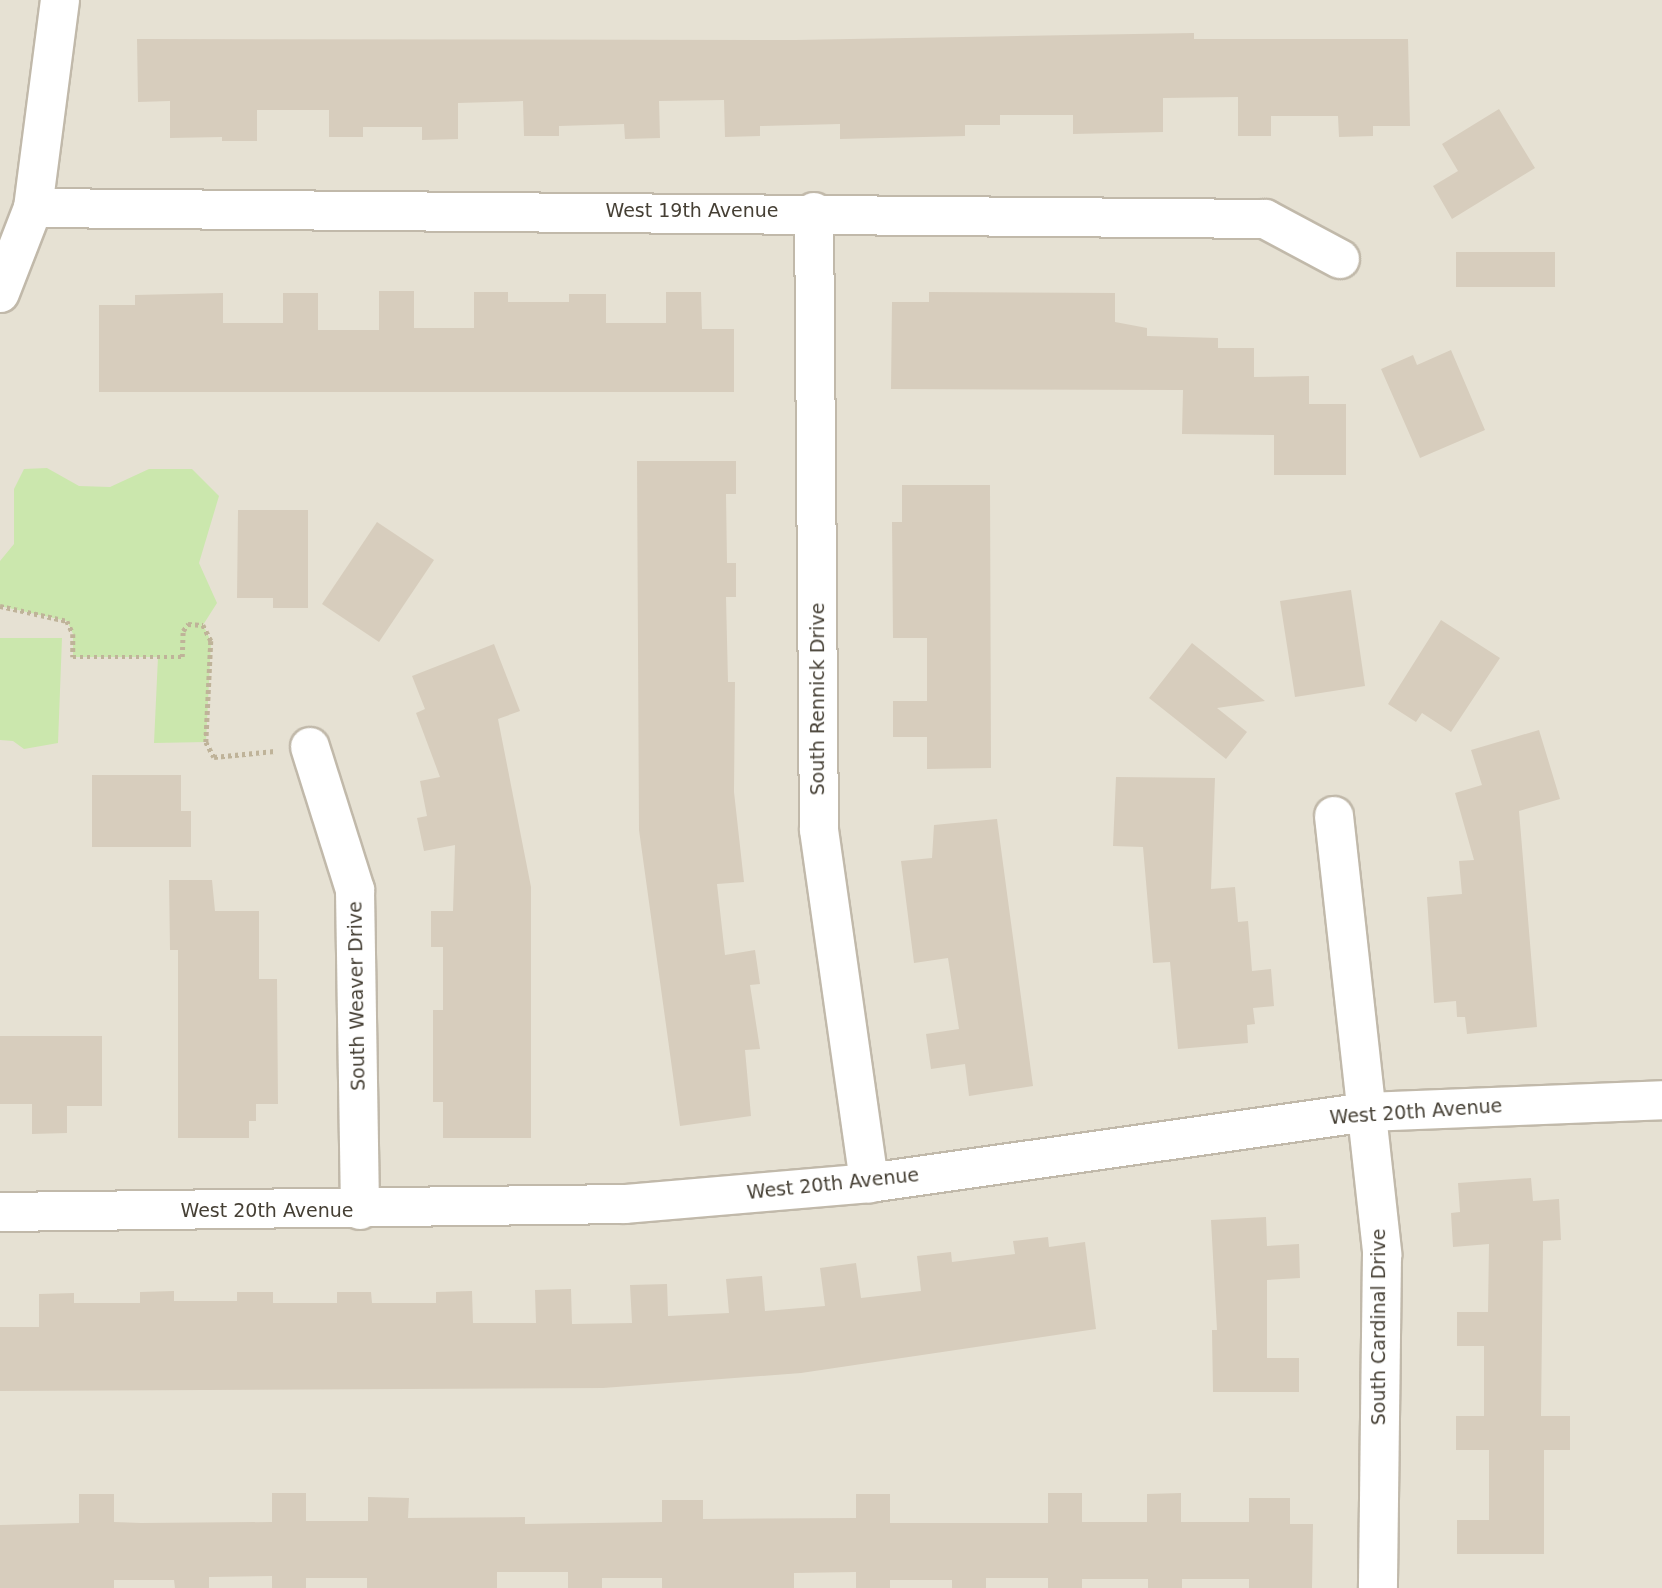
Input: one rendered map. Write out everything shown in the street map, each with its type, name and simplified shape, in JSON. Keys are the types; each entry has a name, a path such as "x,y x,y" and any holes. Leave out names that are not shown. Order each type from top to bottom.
{"street":[{"path":"0,293 33,208 60,0"},
{"name":"West 19th Avenue","path":"33,208 814,212 1265,219 1340,258"},
{"name":"South Rennick Drive","path":"814,212 819,830 869,1183"},
{"name":"South Weaver Drive","path":"310,747 355,890 360,1210"},
{"name":"South Cardinal Drive","path":"1334,816 1382,1254 1378,1588"},
{"name":"West 20th Avenue","path":"0,1212 360,1210 625,1204 869,1183 1367,1112 1662,1100"}],"path":[{"path":"0,606 67,621 73,634 73,657 182,657 183,631 188,624 203,625 211,641 205,742 214,757 310,747"}],"shaded area":[{"path":"0,0 1662,0 1662,1588 0,1588"}],"green space":[{"path":"47,468 79,486 110,487 149,469 192,469 219,496 199,563 217,603 203,625 211,641 206,742 154,743 158,657 73,657 73,634 67,621 0,606 0,561 14,544 14,489 24,469"},
{"path":"0,638 62,638 58,743 24,749 13,741 0,740"}],"building":[{"path":"1194,33 1194,39 1408,39 1410,126 1373,126 1373,136 1339,137 1338,116 1271,116 1271,136 1238,136 1238,97 1163,98 1163,132 1073,134 1073,115 1000,115 1000,125 965,125 965,136 840,139 840,124 760,126 760,136 725,137 724,100 659,101 660,138 625,139 624,124 559,126 559,136 524,136 523,101 458,103 458,139 422,140 422,127 363,127 363,137 329,137 329,110 257,110 257,141 222,141 222,137 170,138 170,101 138,102 137,39 795,40"},
{"path":"1499,109 1535,168 1452,219 1433,186 1458,171 1442,144"},
{"path":"1456,252 1555,252 1555,287 1456,287"},
{"path":"379,291 414,291 414,328 474,328 474,292 508,292 508,302 569,302 569,294 606,294 606,323 666,323 666,292 701,292 702,329 734,329 734,392 99,392 99,305 135,305 135,295 223,293 223,323 283,323 283,293 318,293 318,330 379,330"},
{"path":"929,292 1115,293 1115,322 1147,328 1147,336 1218,338 1218,348 1254,348 1254,377 1309,376 1309,404 1346,404 1346,475 1274,475 1274,435 1182,434 1183,390 891,389 892,302 929,302"},
{"path":"1451,350 1485,430 1420,458 1381,369 1413,355 1417,365"},
{"path":"637,461 736,461 736,494 726,494 727,563 736,563 736,597 726,597 728,682 735,682 734,792 744,882 717,884 725,955 755,950 760,984 750,985 760,1049 745,1050 751,1116 680,1126 639,830"},
{"path":"902,485 990,485 991,768 927,769 927,737 893,737 893,701 927,701 927,638 893,638 892,522 902,522"},
{"path":"238,510 308,510 308,608 273,608 273,598 237,598"},
{"path":"377,522 434,560 379,642 322,604"},
{"path":"1351,590 1365,686 1295,697 1280,601"},
{"path":"1441,620 1500,658 1451,732 1422,713 1416,722 1388,704"},
{"path":"1192,643 1265,701 1217,708 1247,732 1226,759 1149,698"},
{"path":"494,644 520,711 498,719 531,887 531,1138 443,1138 443,1102 433,1102 433,1010 443,1010 443,947 431,947 431,911 453,911 455,845 424,851 417,818 427,816 420,781 440,777 416,713 425,709 412,676"},
{"path":"1539,730 1560,799 1519,811 1537,1027 1467,1034 1465,1017 1457,1017 1456,1001 1434,1003 1427,897 1462,894 1459,861 1474,860 1455,793 1482,785 1471,750"},
{"path":"92,775 181,775 181,811 191,811 191,847 92,847"},
{"path":"1116,777 1215,778 1211,889 1235,887 1238,922 1248,921 1252,971 1271,969 1274,1006 1253,1008 1255,1024 1247,1025 1248,1043 1178,1049 1170,962 1153,963 1143,847 1113,846"},
{"path":"997,819 1033,1086 969,1096 965,1064 931,1069 926,1034 959,1029 948,958 914,963 901,861 932,858 934,825"},
{"path":"169,880 212,880 215,911 259,911 259,979 277,979 278,1104 256,1104 256,1121 249,1121 249,1138 178,1138 178,950 170,950"},
{"path":"0,1036 102,1036 102,1106 67,1106 67,1133 32,1134 32,1104 0,1104"},
{"path":"1531,1178 1533,1201 1559,1199 1561,1240 1543,1241 1541,1416 1570,1416 1570,1450 1544,1450 1544,1554 1457,1554 1457,1520 1489,1520 1489,1450 1456,1450 1456,1416 1484,1416 1484,1346 1457,1346 1457,1312 1488,1312 1489,1244 1453,1247 1451,1213 1460,1212 1458,1183"},
{"path":"1266,1217 1267,1246 1299,1244 1300,1278 1267,1280 1267,1358 1299,1358 1299,1392 1213,1392 1212,1330 1217,1330 1211,1220"},
{"path":"1048,1237 1049,1247 1085,1242 1096,1329 801,1373 603,1388 0,1391 0,1327 39,1327 39,1294 74,1293 74,1303 140,1303 140,1292 174,1291 174,1301 237,1301 237,1292 273,1292 273,1303 337,1303 337,1292 371,1292 372,1303 436,1303 436,1292 472,1291 473,1323 536,1323 535,1290 571,1289 572,1324 632,1323 630,1285 667,1284 668,1316 729,1313 726,1279 762,1276 765,1311 825,1306 820,1268 856,1263 861,1298 921,1291 917,1256 951,1252 952,1262 1015,1254 1013,1241"},
{"path":"272,1493 306,1493 306,1521 368,1521 368,1497 409,1498 408,1518 525,1517 525,1524 662,1522 662,1500 703,1500 703,1519 856,1518 856,1494 890,1494 890,1523 1048,1523 1048,1493 1082,1493 1082,1522 1147,1522 1147,1494 1181,1493 1181,1522 1249,1522 1249,1498 1290,1498 1290,1524 1313,1524 1312,1588 1249,1588 1249,1579 1182,1579 1182,1588 1148,1588 1148,1579 1082,1579 1082,1588 1048,1588 1048,1578 986,1578 986,1588 952,1588 952,1580 890,1580 890,1588 856,1588 856,1572 794,1573 794,1588 662,1588 662,1578 602,1578 602,1588 568,1588 568,1572 497,1572 497,1588 367,1588 367,1578 306,1578 306,1588 272,1588 272,1576 209,1577 209,1588 175,1588 174,1580 114,1580 114,1588 0,1588 0,1525 79,1523 79,1494 114,1494 114,1522 141,1523 272,1522"}]}
